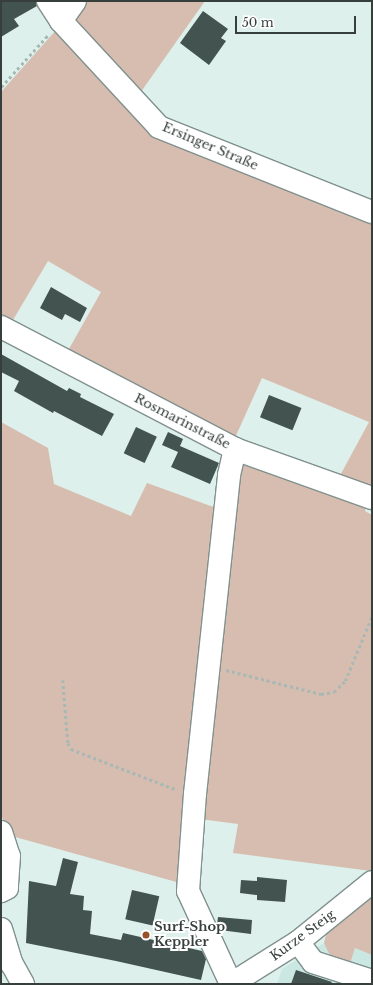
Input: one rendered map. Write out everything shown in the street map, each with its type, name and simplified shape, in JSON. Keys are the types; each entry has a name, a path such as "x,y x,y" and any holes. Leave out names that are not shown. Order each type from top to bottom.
{"street":[{"name":"Ersinger Straße","path":"48,1 61,21 94,55 158,127 372,212"},
{"path":"61,21 75,1"},
{"name":"Rosmarinstraße","path":"1,327 234,449 372,498"},
{"path":"231,984 188,891 195,794 208,666 229,475 234,449"},
{"path":"1,832 9,856 7,888 1,891"},
{"name":"Kurze Steig","path":"231,984 298,942 372,882"},
{"path":"1,929 12,964 24,984"},
{"path":"298,942 313,962 372,981"}],"path":[{"path":"1,87 61,21"},
{"path":"208,666 321,694 334,692 345,682 372,616"},
{"path":"64,680 68,743 71,749 181,791 195,794"}],"shaded area":[{"path":"79,1 205,1 138,96 67,21"},
{"path":"57,29 147,128 248,175 372,220 372,495 336,483 369,422 262,378 234,440 65,356 101,292 48,261 10,325 1,320 1,92"},
{"path":"1,422 48,448 54,484 131,516 147,483 219,509 180,883 8,835 1,814"},
{"path":"250,461 367,504 365,511 372,515 371,871 233,853 238,824 200,819 235,473"},
{"path":"372,895 372,955 355,948 350,964 333,958 328,952 324,943 327,931"},
{"path":"324,943 328,952 350,964 355,948 372,955 372,984 277,984 282,969"}],"building":[{"path":"1,1 36,1 37,6 14,19 19,26 1,37"},
{"path":"203,11 228,29 221,38 226,41 209,65 180,43"},
{"path":"51,287 87,308 80,322 65,314 62,320 40,308"},
{"path":"1,354 67,391 69,388 81,394 80,397 114,414 102,436 54,411 53,413 14,391 19,381 1,372"},
{"path":"269,395 301,408 292,430 260,417"},
{"path":"136,427 157,437 145,463 124,453"},
{"path":"168,432 183,439 180,446 219,463 210,484 171,467 178,452 162,445"},
{"path":"63,858 78,862 70,894 84,896 83,910 92,911 90,934 121,940 123,933 202,951 206,959 201,980 26,943 29,881 56,886"},
{"path":"257,877 287,880 285,902 257,900 257,895 240,893 241,880 257,881"},
{"path":"132,890 159,896 153,926 125,919"},
{"path":"218,917 252,920 251,934 220,930 217,925"},
{"path":"296,970 332,982 331,984 291,984"}],"place":[{"name":"Surf-Shop Keppler","path":"146,935"}]}
